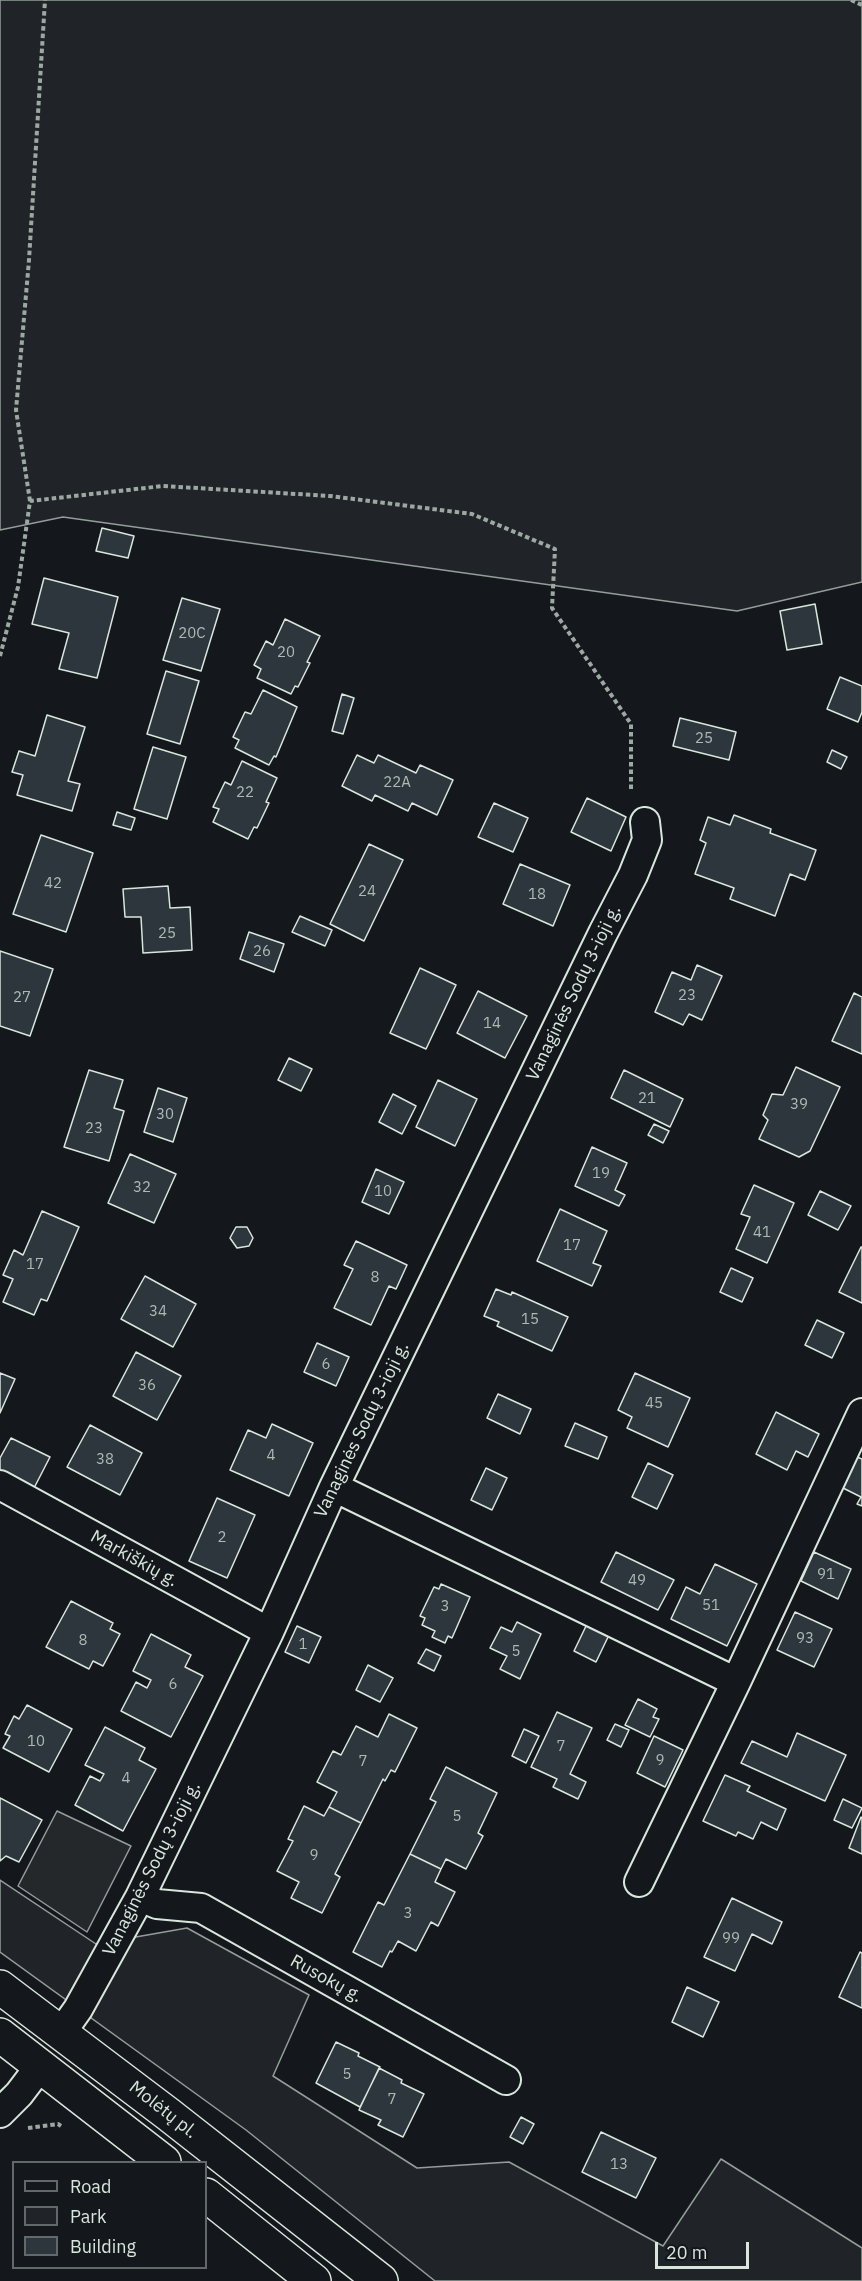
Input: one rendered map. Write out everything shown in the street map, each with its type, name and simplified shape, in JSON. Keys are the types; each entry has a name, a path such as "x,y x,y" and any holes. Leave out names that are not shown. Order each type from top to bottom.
{"highway":[{"name":"Molėtų pl.","path":"0,1987 168,2114 381,2281"},
{"path":"0,2035 161,2161"},
{"path":"207,2196 314,2281"}],"street":[{"name":"Vanaginės Sodų 3-ioji g.","path":"61,2032 78,2009 140,1897 269,1632 334,1487 633,875 647,840 645,822"},
{"path":"639,1882 862,1413"},
{"name":"Markiškių g.","path":"0,1485 269,1632"},
{"path":"334,1487 736,1682"},
{"name":"Rusokų g.","path":"140,1897 157,1904 201,1908 506,2080"},
{"path":"0,2113 19,2094 41,2065"}],"path":[{"path":"0,656 18,587 30,501 16,410 29,260 45,0"},
{"path":"851,0 862,5"},
{"path":"30,501 163,486 330,496 472,514 555,549 552,608 632,724 630,792"},
{"path":"25,2129 58,2124 66,2129"}],"green space":[{"path":"0,0 862,0 862,582 737,611 63,517 0,530"},
{"path":"0,1880 96,1944 187,1928 309,1995 273,2076 417,2168 509,2162 663,2246 721,2159 862,2248 862,2281 435,2281 246,2130 0,1952"}],"shaded area":[{"path":"57,1811 131,1846 87,1932 18,1886"}],"building":[{"path":"102,528 134,536 128,558 96,551"},
{"path":"44,578 118,597 97,678 59,669 69,633 32,624"},
{"path":"182,598 220,609 201,671 163,660"},
{"path":"815,604 822,644 787,650 780,611"},
{"path":"285,619 320,636 298,687 295,686 291,694 257,678 261,669 254,665 266,641 273,645"},
{"path":"166,671 199,681 180,744 147,734"},
{"path":"840,677 862,686 862,712 858,722 827,709"},
{"path":"263,690 297,707 276,757 274,756 269,765 235,748 239,740 233,737 245,712 251,714"},
{"path":"342,694 354,698 343,734 332,731"},
{"path":"47,715 85,727 68,781 80,784 72,811 17,795 23,775 12,772 19,751 35,756"},
{"path":"680,718 736,732 729,760 673,746"},
{"path":"153,747 186,757 167,819 134,809"},
{"path":"832,750 847,757 841,769 827,762"},
{"path":"357,755 374,763 378,755 416,773 420,765 453,780 437,815 412,803 408,811 375,795 372,801 342,786"},
{"path":"242,761 277,778 266,802 269,803 257,828 254,827 248,839 213,822 219,809 213,807 225,782 231,785"},
{"path":"587,798 626,817 611,851 571,832"},
{"path":"494,803 528,818 513,852 478,837"},
{"path":"117,812 135,818 131,830 113,825"},
{"path":"734,815 771,829 770,833 816,850 805,880 790,874 775,916 730,899 734,888 695,874 706,843 700,840 708,817 730,825"},
{"path":"41,835 93,853 66,932 13,914"},
{"path":"369,844 403,860 364,941 330,924"},
{"path":"520,864 570,885 553,926 503,904"},
{"path":"168,886 170,908 190,907 192,950 143,953 141,917 125,917 123,889"},
{"path":"300,916 332,930 325,946 292,932"},
{"path":"249,932 284,944 274,972 240,959"},
{"path":"0,951 53,969 30,1036 0,1026"},
{"path":"697,965 722,976 702,1020 689,1014 683,1025 655,1012 672,972 691,980"},
{"path":"420,968 456,985 426,1049 390,1033"},
{"path":"478,991 527,1016 505,1058 457,1033"},
{"path":"854,993 862,997 862,1054 832,1041"},
{"path":"289,1058 312,1069 301,1091 278,1080"},
{"path":"796,1067 840,1087 810,1151 799,1157 759,1139 768,1120 763,1115 772,1094 783,1095"},
{"path":"89,1070 123,1080 114,1108 124,1111 109,1161 64,1147"},
{"path":"624,1070 683,1099 670,1127 611,1098"},
{"path":"438,1080 477,1099 455,1146 416,1127"},
{"path":"158,1088 187,1098 173,1142 144,1132"},
{"path":"393,1094 416,1106 402,1134 379,1122"},
{"path":"654,1124 669,1131 663,1143 648,1135"},
{"path":"592,1147 627,1163 615,1190 625,1195 619,1206 575,1186"},
{"path":"130,1154 176,1174 154,1223 108,1203"},
{"path":"376,1169 404,1182 389,1214 362,1202"},
{"path":"754,1185 794,1203 767,1263 736,1249 750,1217 741,1214"},
{"path":"820,1191 851,1206 838,1230 808,1215"},
{"path":"560,1209 607,1231 593,1263 601,1266 592,1286 537,1261"},
{"path":"42,1211 79,1227 47,1301 41,1299 34,1315 3,1302 13,1279 3,1275 14,1250 23,1255"},
{"path":"236,1227 247,1227 253,1238 249,1246 237,1248 230,1238"},
{"path":"356,1241 407,1265 396,1289 389,1286 371,1325 334,1308 353,1269 344,1265"},
{"path":"862,1247 862,1303 839,1292"},
{"path":"731,1268 753,1278 742,1302 720,1292"},
{"path":"145,1276 196,1304 173,1347 121,1319"},
{"path":"496,1289 511,1295 512,1292 568,1317 552,1351 497,1326 499,1322 484,1316"},
{"path":"817,1320 844,1333 832,1358 805,1345"},
{"path":"317,1343 349,1357 336,1386 304,1372"},
{"path":"136,1352 181,1376 157,1420 113,1396"},
{"path":"0,1373 15,1379 0,1413"},
{"path":"635,1373 690,1398 668,1447 627,1428 632,1417 618,1410"},
{"path":"498,1394 531,1409 520,1434 487,1418"},
{"path":"776,1412 819,1434 808,1457 796,1451 787,1470 756,1454"},
{"path":"575,1423 607,1437 598,1459 565,1446"},
{"path":"272,1424 313,1443 289,1496 230,1470 248,1430 266,1438"},
{"path":"90,1425 142,1453 120,1495 67,1467"},
{"path":"11,1438 50,1457 33,1490 0,1473 0,1458"},
{"path":"857,1457 862,1459 862,1506 857,1504 861,1497 843,1488"},
{"path":"648,1463 673,1475 657,1509 632,1497"},
{"path":"486,1468 507,1478 492,1510 471,1500"},
{"path":"217,1498 255,1515 227,1578 189,1561"},
{"path":"616,1552 674,1580 658,1610 601,1582"},
{"path":"814,1552 851,1569 838,1599 801,1581"},
{"path":"715,1564 757,1584 727,1646 671,1619 686,1587 700,1594"},
{"path":"441,1584 470,1597 452,1638 448,1636 445,1643 432,1637 435,1631 422,1625 425,1618 420,1616 434,1587 439,1589"},
{"path":"71,1601 113,1623 110,1629 120,1634 103,1666 93,1661 89,1669 46,1647"},
{"path":"795,1612 832,1629 814,1667 777,1650"},
{"path":"517,1622 541,1634 520,1679 500,1669 507,1656 490,1648 501,1627 512,1632"},
{"path":"587,1624 609,1635 596,1662 574,1651"},
{"path":"297,1626 321,1637 309,1663 285,1652"},
{"path":"151,1634 191,1655 185,1667 203,1676 171,1737 121,1711 136,1682 147,1688 151,1680 133,1671"},
{"path":"426,1649 441,1656 434,1671 418,1663"},
{"path":"368,1665 393,1678 380,1702 356,1690"},
{"path":"638,1699 657,1709 653,1717 659,1719 650,1737 625,1725"},
{"path":"27,1705 72,1729 49,1772 3,1748 10,1736 5,1734 14,1716 19,1719"},
{"path":"557,1712 592,1728 570,1774 586,1782 578,1799 553,1787 557,1779 531,1767"},
{"path":"389,1714 417,1728 395,1772 391,1770 385,1781 383,1779 361,1823 329,1807 337,1792 317,1782 333,1751 341,1755 356,1726 378,1737"},
{"path":"615,1724 629,1730 621,1747 607,1740"},
{"path":"105,1727 145,1748 139,1760 156,1769 123,1831 75,1805 90,1776 100,1781 104,1774 85,1765"},
{"path":"524,1729 539,1736 526,1763 512,1756"},
{"path":"797,1733 846,1755 825,1801 741,1763 752,1741 787,1757"},
{"path":"654,1736 683,1750 665,1787 637,1773"},
{"path":"446,1767 497,1793 478,1833 483,1836 466,1869 446,1859 441,1869 410,1854 436,1802 430,1799"},
{"path":"725,1775 750,1786 747,1791 786,1809 777,1830 761,1822 753,1839 738,1832 736,1836 703,1821"},
{"path":"0,1798 42,1820 19,1862 6,1856 0,1861"},
{"path":"843,1799 862,1808 852,1828 834,1820"},
{"path":"304,1806 324,1816 329,1807 361,1823 335,1874 340,1877 322,1913 291,1898 299,1882 277,1871 293,1841 288,1839"},
{"path":"862,1818 862,1854 849,1848"},
{"path":"410,1854 441,1869 435,1882 455,1892 438,1926 431,1922 416,1951 398,1941 382,1967 353,1952 378,1902 384,1905"},
{"path":"732,1898 782,1922 772,1944 752,1934 735,1971 704,1957"},
{"path":"860,1952 862,1953 862,2008 839,1997"},
{"path":"687,1987 719,2002 703,2037 672,2022"},
{"path":"336,2042 380,2067 360,2107 316,2083"},
{"path":"379,2068 402,2080 401,2083 424,2094 403,2137 378,2125 381,2120 359,2110"},
{"path":"521,2117 534,2124 523,2144 510,2137"},
{"path":"601,2132 656,2158 636,2198 582,2172"}]}
